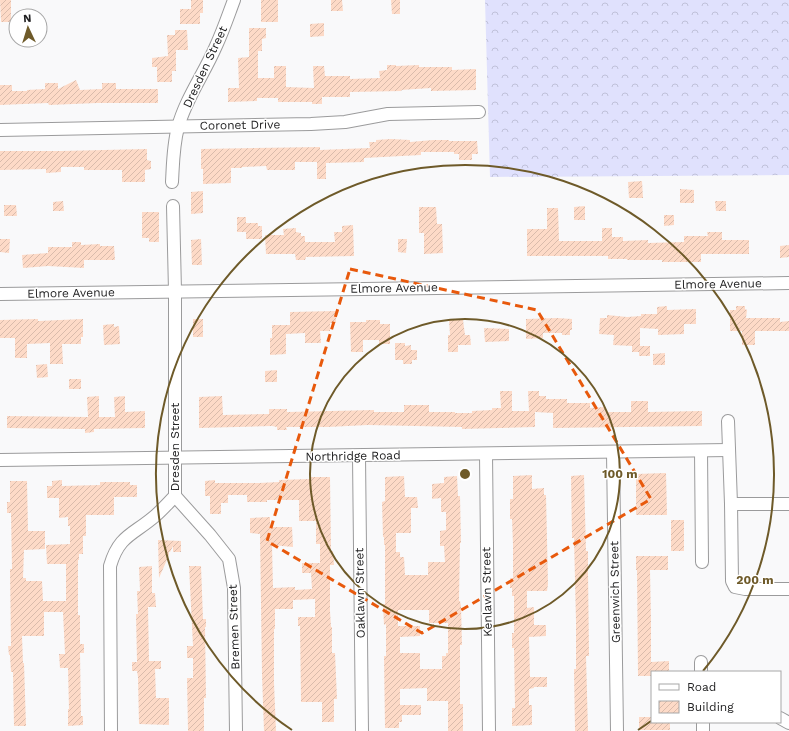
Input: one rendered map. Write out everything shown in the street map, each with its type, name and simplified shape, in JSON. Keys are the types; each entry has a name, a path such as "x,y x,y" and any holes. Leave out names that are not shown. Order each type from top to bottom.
{"street":[{"name":"Dresden Street","path":"172,182 173,154 178,127 190,94 216,47 234,0"},
{"name":"Coronet Drive","path":"0,130 345,122 388,114 479,112"},
{"name":"Dresden Street","path":"111,731 110,566 114,553 121,542 133,531 154,517 175,496 175,291 173,206"},
{"name":"Elmore Avenue","path":"0,294 789,283"},
{"path":"728,421 732,581 735,587 745,589 789,589"},
{"name":"Northridge Road","path":"0,460 613,453 729,450"},
{"path":"702,562 704,451"},
{"name":"Greenwich Street","path":"613,453 617,731"},
{"name":"Kenlawn Street","path":"486,454 489,731"},
{"name":"Oaklawn Street","path":"359,456 362,731"},
{"name":"Bremen Street","path":"175,496 210,535 228,559 234,588 236,731"},
{"path":"731,503 789,504"}],"highlighted area":[{"path":"350,269 537,310 651,499 422,633 267,541"}],"green space":[{"path":"485,0 789,0 789,175 490,177"}],"building":[{"path":"0,0 11,0 11,8 8,8 8,22 1,22"},
{"path":"191,0 203,0 203,13 200,13 200,24 180,24 180,9 191,9"},
{"path":"261,0 278,0 278,22 261,22"},
{"path":"331,0 342,0 343,11 331,11"},
{"path":"391,0 400,0 400,14 392,14"},
{"path":"324,23 324,36 310,37 310,24"},
{"path":"249,28 266,28 266,38 262,39 262,51 258,51 258,78 274,78 274,66 286,66 286,87 314,88 313,66 324,66 325,76 350,76 350,79 380,78 379,71 387,70 387,65 419,65 419,67 452,67 452,70 476,69 476,90 431,91 431,88 401,90 402,91 350,92 350,97 322,97 322,104 312,104 312,102 278,102 278,98 257,98 257,101 228,102 228,88 239,88 238,58 249,57"},
{"path":"175,30 187,30 188,50 176,50 176,71 172,71 172,82 157,82 157,67 152,67 152,58 168,56 167,35 175,35"},
{"path":"76,80 80,90 102,89 102,83 116,83 116,89 158,89 158,103 49,105 48,103 0,105 0,85 12,85 12,91 27,91 45,89 45,83 58,83 58,89"},
{"path":"391,139 410,140 410,142 433,140 477,141 478,154 472,154 472,160 459,160 459,154 454,154 454,152 421,152 421,155 364,158 364,162 326,163 326,179 317,179 317,162 295,162 295,170 267,170 266,166 231,168 231,183 203,184 201,149 320,147 320,150 370,148 369,142"},
{"path":"147,149 147,160 151,161 151,169 145,170 145,182 122,182 122,170 84,170 84,167 61,167 61,172 46,173 46,169 0,170 0,151"},
{"path":"642,181 643,198 629,198 628,182"},
{"path":"680,189 694,190 694,203 680,203"},
{"path":"203,191 203,213 191,214 191,192"},
{"path":"63,201 64,211 53,211 53,202"},
{"path":"715,201 726,201 726,211 716,211"},
{"path":"4,205 16,205 17,216 4,216"},
{"path":"585,206 585,220 574,220 574,207"},
{"path":"419,207 436,207 437,224 442,224 443,253 424,254 424,233 419,233"},
{"path":"547,208 558,208 559,241 602,241 602,228 612,228 612,237 623,237 623,241 648,240 648,243 684,242 684,236 708,236 707,232 722,232 722,240 749,240 749,254 701,254 701,262 662,262 662,260 608,259 608,256 527,256 527,229 547,229"},
{"path":"142,212 159,212 159,242 149,242 149,238 142,238"},
{"path":"664,215 674,215 674,225 664,226"},
{"path":"237,217 246,217 246,223 258,223 258,226 262,226 262,239 246,239 246,232 237,232"},
{"path":"353,225 354,256 306,257 305,260 296,260 295,254 266,254 265,235 284,235 283,229 296,228 296,232 301,233 301,236 305,236 305,242 335,242 334,232 342,232 342,226"},
{"path":"0,239 10,239 9,253 0,252"},
{"path":"201,239 202,265 192,265 191,240"},
{"path":"398,239 407,239 406,253 398,252"},
{"path":"72,242 81,242 81,245 100,244 100,246 114,246 115,260 84,260 84,268 48,266 23,268 22,255 48,253 48,247 72,247"},
{"path":"789,245 789,257 780,258 780,246"},
{"path":"667,306 667,310 696,309 696,324 684,324 684,334 658,335 658,329 640,328 640,346 650,346 650,356 639,356 639,352 632,352 632,346 613,345 614,335 599,334 600,318 607,318 607,315 627,317 641,316 641,314 657,314 657,307"},
{"path":"736,306 745,306 745,309 747,310 746,318 780,318 780,322 789,321 789,331 755,331 755,345 742,345 742,331 730,331 730,310 736,310"},
{"path":"336,311 336,323 330,323 330,331 320,331 321,343 305,343 305,333 286,334 286,354 270,355 272,325 290,325 290,312"},
{"path":"38,319 38,321 83,319 83,337 81,337 81,344 62,344 63,364 50,364 50,343 27,344 27,358 15,358 15,338 0,338 0,320"},
{"path":"193,319 203,319 203,337 193,337"},
{"path":"526,319 572,319 572,330 570,330 570,335 562,335 562,333 543,333 543,338 526,339"},
{"path":"366,320 380,320 380,324 390,324 390,344 379,344 379,340 363,340 363,352 351,352 350,322 366,322"},
{"path":"449,320 463,320 465,335 470,335 471,345 458,345 458,352 448,352 448,335 450,335"},
{"path":"114,324 114,327 119,326 120,344 104,345 103,325"},
{"path":"484,328 509,329 509,341 485,342"},
{"path":"395,343 405,343 405,346 411,345 411,350 417,350 417,360 412,360 412,364 403,364 403,360 395,360"},
{"path":"665,353 665,365 653,365 653,354"},
{"path":"47,364 48,377 37,378 36,365"},
{"path":"277,370 277,382 265,382 265,371"},
{"path":"69,379 81,379 81,389 69,389"},
{"path":"500,391 512,391 512,411 529,411 528,391 539,391 539,396 546,396 546,399 567,399 567,403 590,403 590,408 605,407 606,412 631,412 631,401 648,401 648,412 702,411 702,426 553,428 553,413 535,412 535,427 462,429 462,427 368,425 286,427 287,430 277,430 277,427 272,426 199,428 199,397 222,396 223,415 269,414 269,409 287,409 287,412 374,410 374,412 404,412 404,405 429,405 429,412 472,413 472,411 501,408"},
{"path":"99,396 99,417 115,417 114,397 125,396 125,412 145,411 145,428 94,429 94,432 85,433 85,429 7,428 7,416 88,417 87,397"},
{"path":"666,473 667,515 636,515 636,474"},
{"path":"532,475 532,489 544,488 544,495 546,495 548,584 547,591 527,591 527,608 534,607 534,625 546,625 546,636 529,637 530,677 547,677 547,687 534,687 529,689 529,705 532,705 532,725 512,726 512,708 515,708 514,648 512,648 512,633 514,633 514,596 512,596 512,588 510,588 510,578 513,578 513,545 512,519 510,519 510,499 513,499 513,476"},
{"path":"584,475 586,551 588,551 589,656 586,656 588,731 575,731 574,669 576,669 576,622 571,476"},
{"path":"404,476 405,497 417,497 418,508 411,508 411,533 396,533 396,552 400,552 400,557 404,557 405,575 428,575 428,562 445,562 444,546 440,546 440,531 446,530 446,512 441,512 441,498 432,499 432,484 444,483 444,477 457,476 458,496 460,496 461,543 459,601 461,606 462,645 460,645 460,704 463,704 463,731 448,731 448,701 427,701 427,688 400,689 400,705 421,705 421,715 402,715 402,722 399,722 399,728 385,728 384,656 386,656 386,624 384,625 383,604 385,604 385,545 383,537 382,502 385,501 385,477","holes":["398,610 429,610 429,623 448,623 448,653 446,653 446,656 442,656 442,669 420,669 420,653 400,653 400,637 420,636 420,626 398,626"]},
{"path":"310,477 330,477 331,551 333,551 334,565 330,565 330,611 332,627 332,653 335,653 337,699 334,699 334,722 322,722 322,702 301,702 300,626 298,626 298,617 315,617 315,599 293,600 293,609 275,609 274,683 276,731 264,731 260,534 250,533 250,518 270,517 270,527 292,527 293,547 272,545 273,588 295,587 295,590 312,589 311,573 302,573 302,563 320,563 320,544 316,544 316,521 299,521 299,500 267,500 267,502 247,502 247,495 228,495 228,503 221,503 221,514 210,514 210,496 205,496 205,481 215,480 215,483 259,483 279,482 279,480 310,479"},
{"path":"62,480 62,486 100,485 100,482 130,482 130,485 137,485 137,497 114,497 114,515 86,515 86,536 83,536 83,554 79,554 78,560 78,615 80,615 80,644 84,644 84,653 80,653 81,716 83,716 83,725 68,726 68,668 60,668 59,654 65,654 63,612 44,612 44,636 22,636 26,726 14,726 13,672 11,672 8,646 11,646 10,569 12,569 11,513 7,513 7,502 10,502 10,481 27,481 28,531 45,531 45,549 24,550 23,578 26,578 26,581 42,581 43,601 66,601 66,564 47,564 46,545 70,544 70,526 68,526 68,517 59,518 59,498 47,498 47,486 52,486 52,481"},
{"path":"671,520 684,520 684,551 671,551"},
{"path":"158,540 181,541 181,552 173,552 173,546 169,552 159,578"},
{"path":"636,556 668,556 668,570 650,570 651,662 669,661 669,671 651,671 651,676 638,676"},
{"path":"152,566 152,593 155,593 156,607 148,607 149,661 161,661 161,669 155,669 156,698 169,698 169,725 139,724 138,677 137,671 132,671 132,662 137,662 136,614 138,614 137,591 140,591 139,567"},
{"path":"189,566 201,566 203,619 206,619 206,698 204,698 204,731 188,731 187,678 193,678 193,658 187,658 187,646 193,646"},
{"path":"639,717 651,717 651,723 670,723 670,730 639,730"}]}
